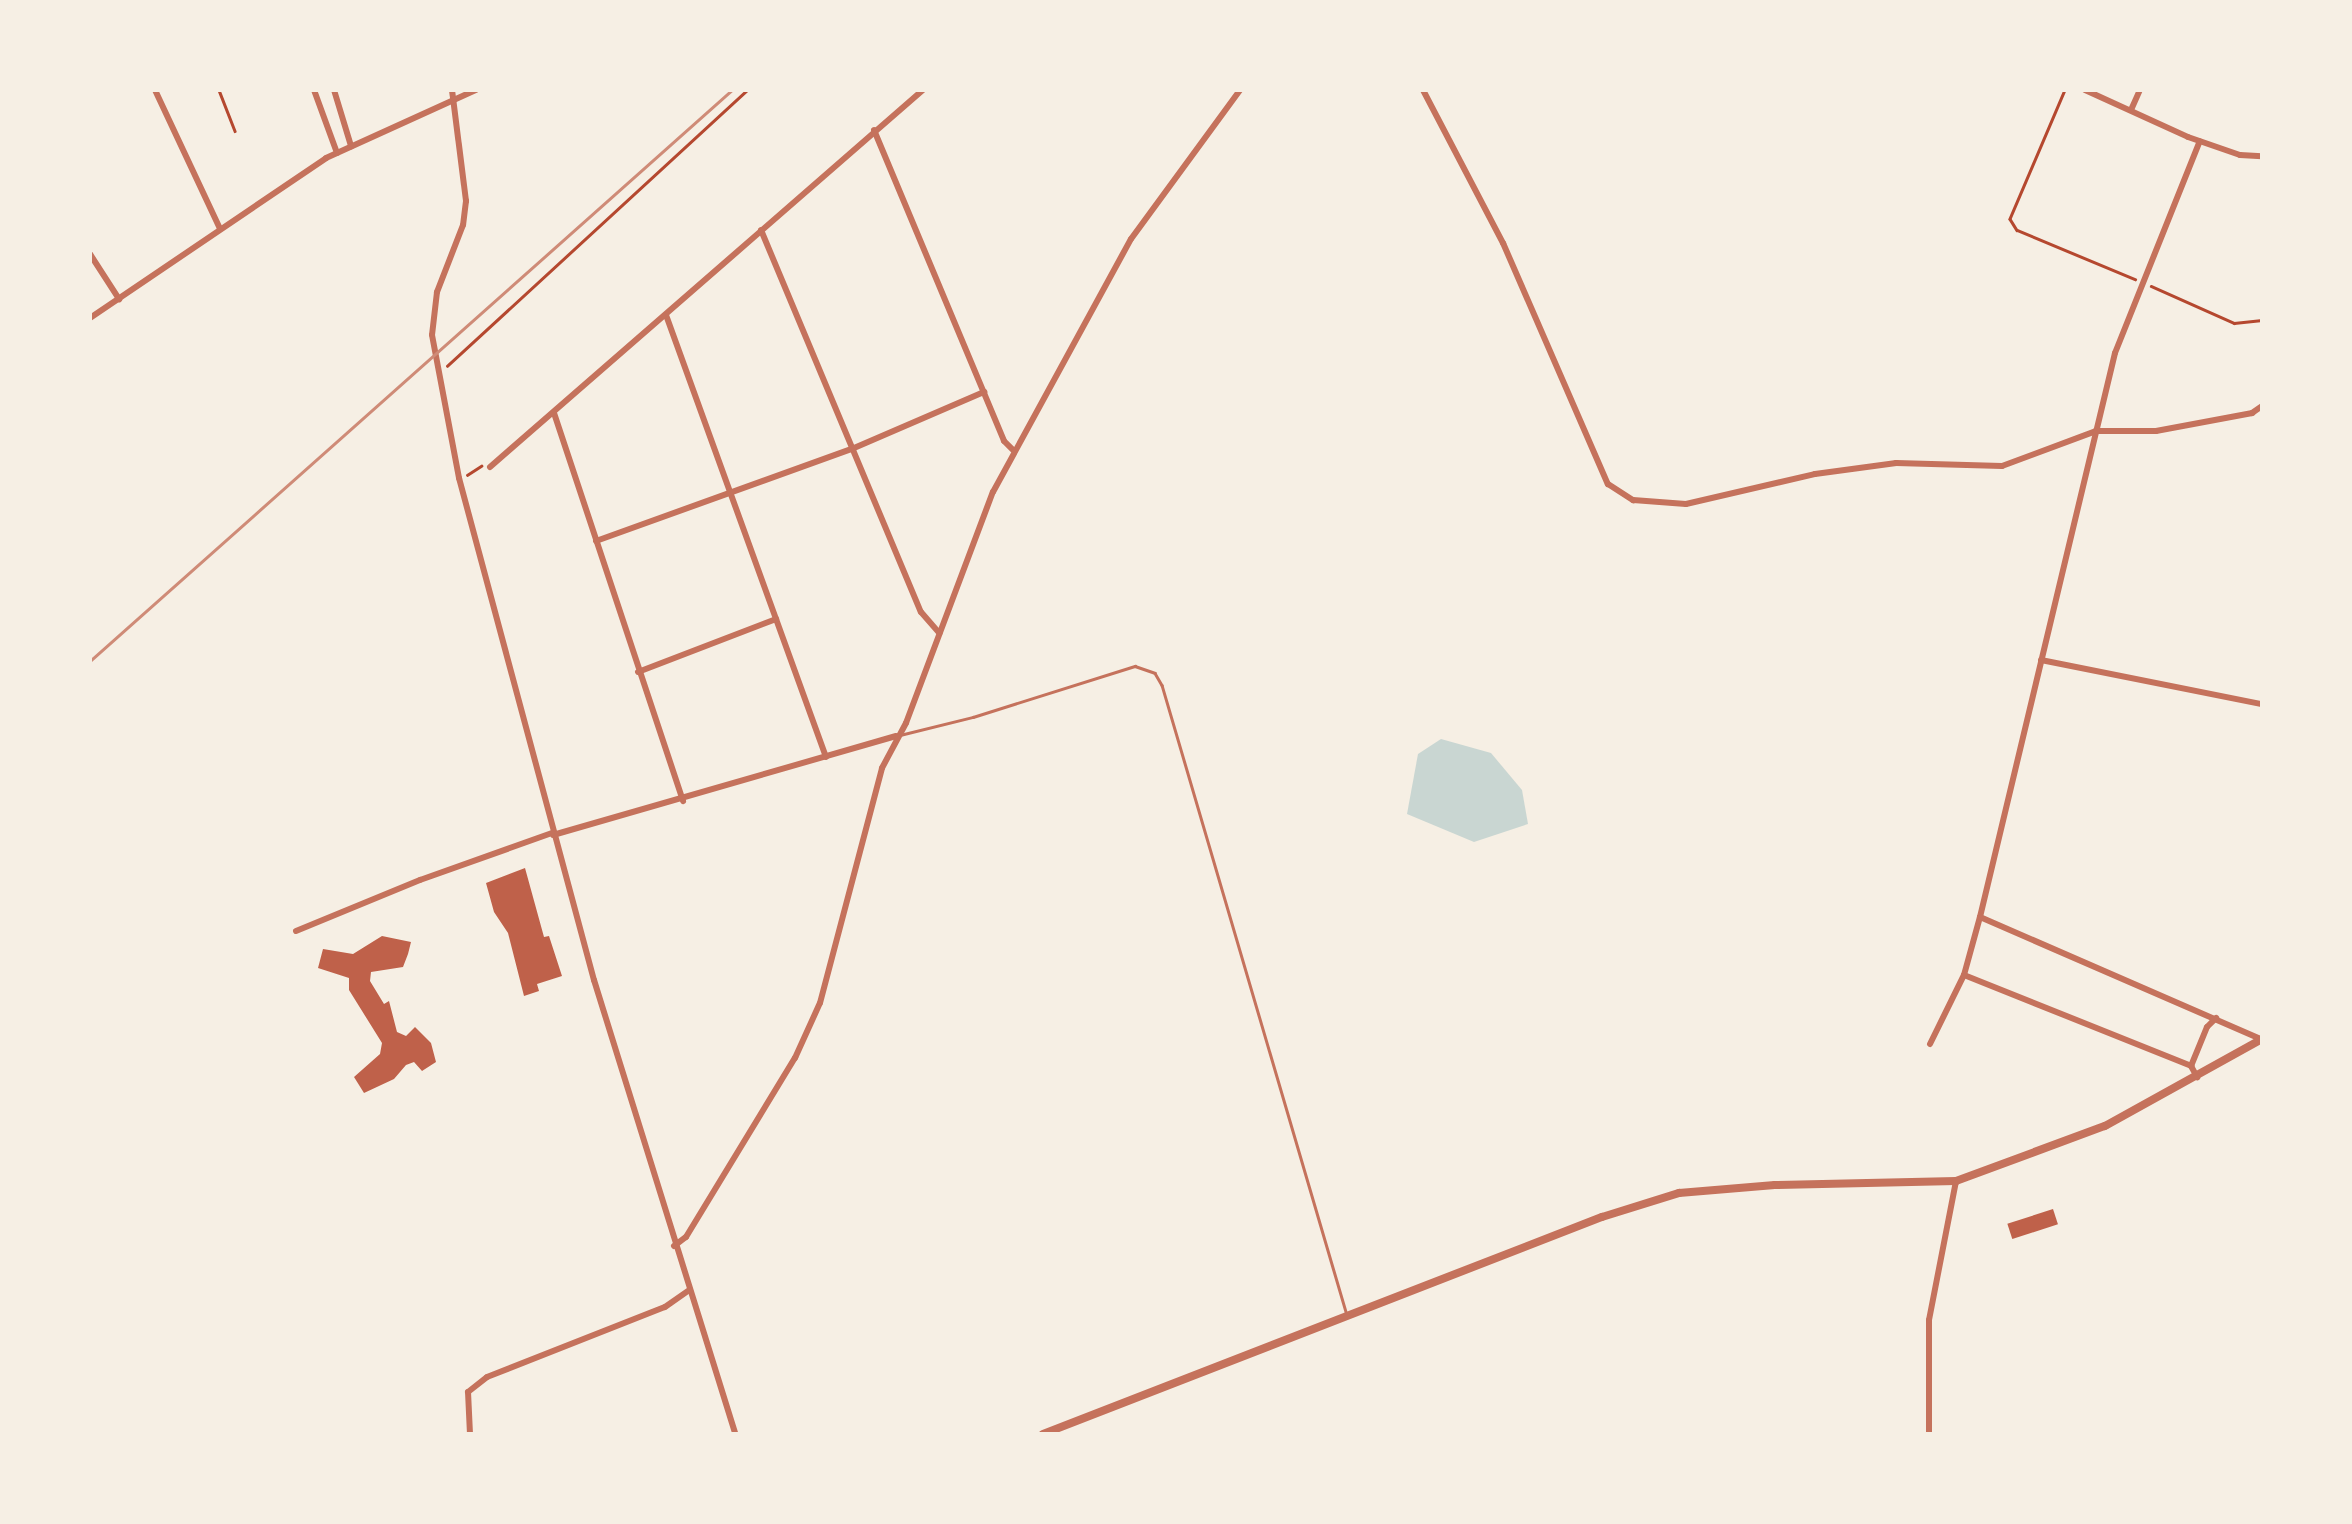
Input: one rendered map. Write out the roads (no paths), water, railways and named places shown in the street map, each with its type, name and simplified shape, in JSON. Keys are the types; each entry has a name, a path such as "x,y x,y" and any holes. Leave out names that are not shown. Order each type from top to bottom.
{"street":[{"path":"156,90 220,229"},
{"path":"314,90 337,153"},
{"path":"334,90 351,146"},
{"path":"452,90 466,201 433,310 438,373 459,478 552,834 674,1246 735,1434"},
{"path":"90,318 337,153 476,90"},
{"path":"490,467 923,90"},
{"path":"674,1246 686,1237 786,1072 820,1004 870,806 1013,450 1131,239 1240,90"},
{"path":"1424,90 1503,243 1597,462 1619,494 1650,504 1686,504 1815,474 1896,463 2002,466 2096,431 2156,431 2252,414 2262,406"},
{"path":"2084,90 2200,141 2240,154 2262,156"},
{"path":"2131,110 2140,90"},
{"path":"874,130 1004,441 1013,450"},
{"path":"1930,1044 1964,975 1980,917 2115,353 2200,141"},
{"path":"761,230 922,612 938,632"},
{"path":"90,254 118,298"},
{"path":"666,315 826,757"},
{"path":"596,541 854,448 984,392"},
{"path":"554,413 683,800"},
{"path":"638,672 776,620"},
{"path":"2041,660 2262,704"},
{"path":"296,932 420,880 552,834 898,736"},
{"path":"1980,917 2262,1039"},
{"path":"1964,975 2191,1066 2197,1076"},
{"path":"2191,1066 2207,1027 2216,1018"},
{"path":"1042,1434 1602,1217 1679,1193 1741,1186 1956,1180 2105,1126 2262,1039"},
{"path":"1929,1434 1929,1320 1956,1180"},
{"path":"470,1434 468,1392 473,1386 664,1307 689,1290"}],"lane":[{"path":"898,736 974,717 1136,666 1155,674 1348,1316"}],"railway":[{"path":"90,661 732,90"}]}
